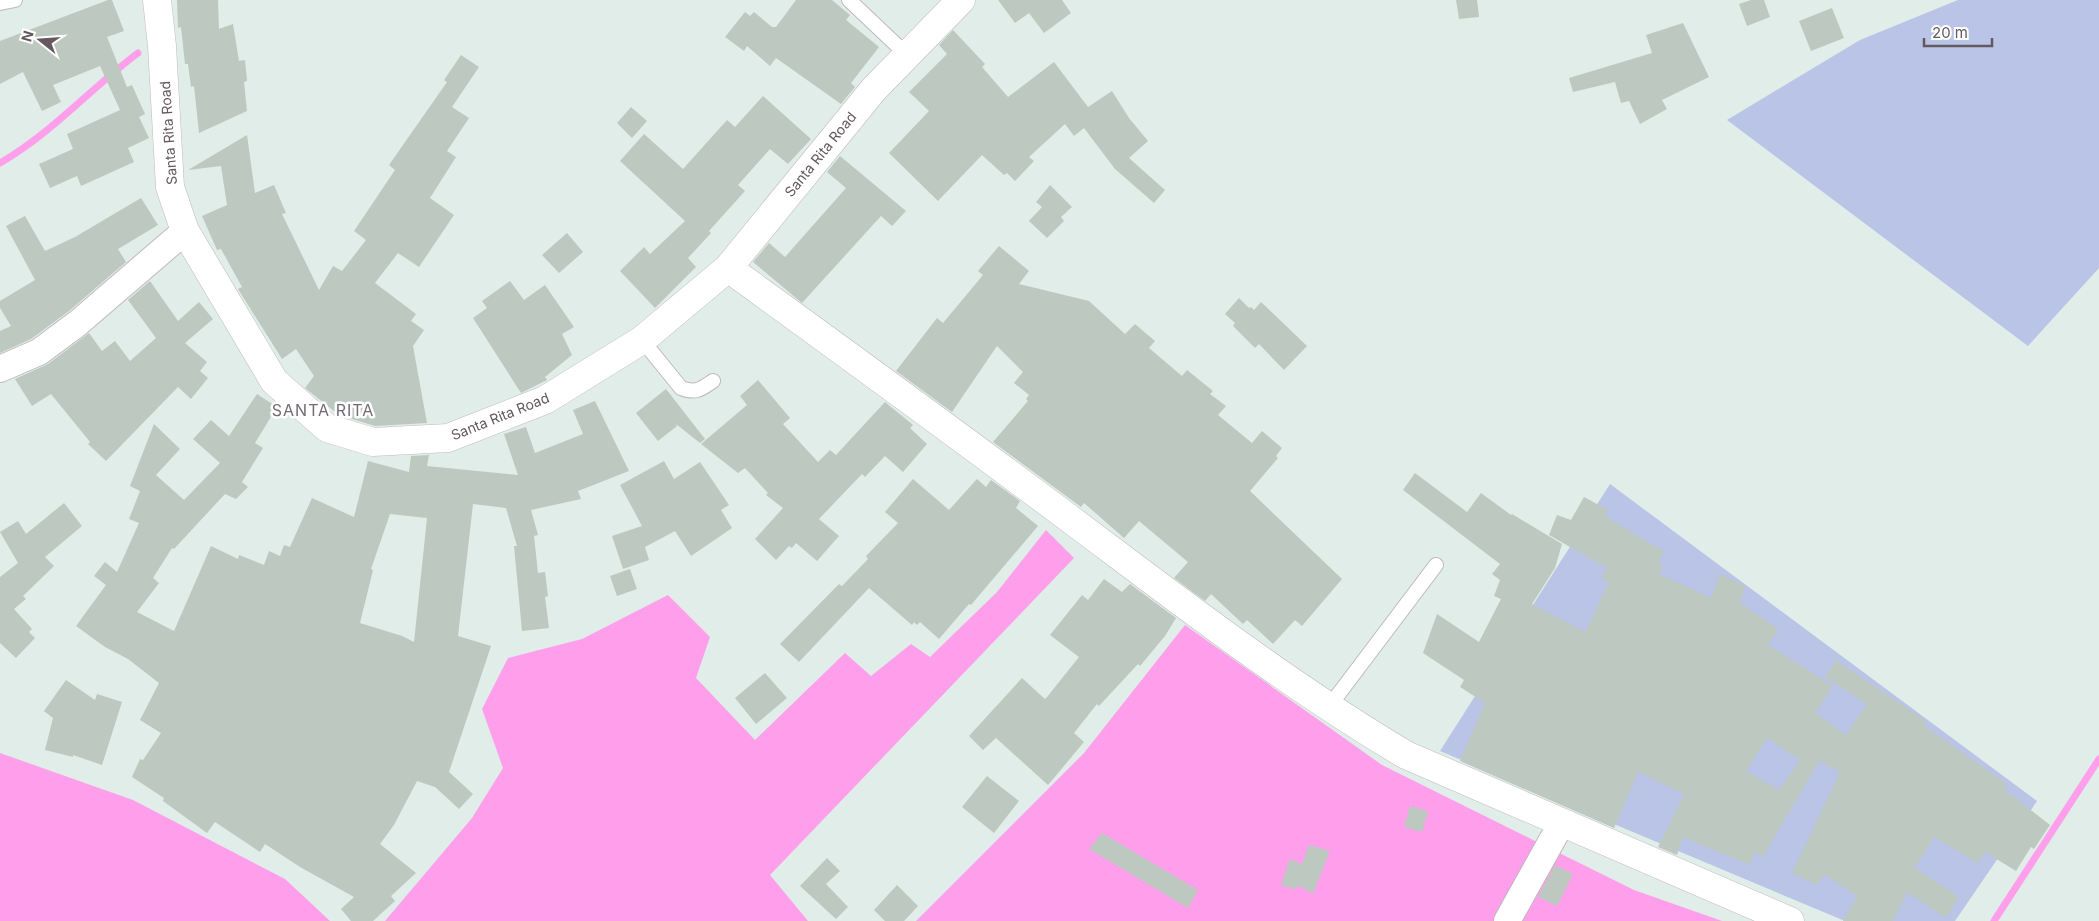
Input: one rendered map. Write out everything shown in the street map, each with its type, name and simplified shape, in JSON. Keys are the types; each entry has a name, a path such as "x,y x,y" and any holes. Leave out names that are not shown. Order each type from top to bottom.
{"street":[{"name":"Santa Rita Road","path":"157,0 162,46 170,187 186,231 274,381 327,428 373,442 448,438 545,400 642,340 728,268 874,89 906,54 961,0"},
{"path":"0,369 39,352 78,323 186,231"},
{"path":"728,268 973,446 1216,629 1328,708 1406,755 1561,824 1790,921"},
{"path":"1507,921 1561,824"}],"lane":[{"path":"0,3 15,0"},
{"path":"848,0 906,54"},
{"path":"642,340 681,388 690,392 699,391 714,381"},
{"path":"1328,708 1436,565"}],"shaded area":[{"path":"1958,0 2099,0 2099,268 2028,346 1727,120 1860,40"},
{"path":"1610,484 2037,801 1955,921 1845,921 1440,751"},
{"path":"1046,530 1074,558 770,875 808,921 385,921 472,818 503,768 482,709 508,658 582,639 668,595 710,637 696,678 755,740 845,653 871,676 911,644 930,657 997,592"},
{"path":"1185,625 1382,765 1634,890 1722,921 916,921 1084,753"},
{"path":"0,753 133,800 285,879 330,921 0,921"}],"building":[{"path":"112,0 124,31 107,37 127,87 132,85 145,114 139,117 149,138 128,148 134,162 81,186 77,176 50,188 39,164 73,149 67,134 120,110 100,66 53,85 61,102 42,111 23,72 0,84 0,41"},
{"path":"177,0 218,0 219,29 233,24 239,61 245,60 247,81 244,82 247,111 199,133 194,86 191,87 188,64 185,64 181,27 178,28"},
{"path":"796,0 832,0 850,15 846,20 879,47 851,83 855,87 841,104 776,58 770,66 747,46 744,51 725,37 745,12 750,16 754,12 772,27 776,27"},
{"path":"998,0 1062,0 1071,13 1044,33 1029,13 1015,23"},
{"path":"1456,0 1477,0 1479,17 1459,19"},
{"path":"1751,0 1764,0 1770,17 1747,26 1739,4"},
{"path":"1832,8 1844,38 1811,51 1799,21"},
{"path":"1683,23 1709,77 1662,100 1667,109 1640,124 1629,101 1621,103 1615,82 1573,92 1569,78 1652,53 1646,35"},
{"path":"953,30 985,64 982,67 1008,97 1054,62 1088,107 1112,91 1129,118 1148,141 1129,158 1165,190 1154,203 1115,169 1084,128 1074,136 1065,124 1029,157 1034,161 1015,181 1007,173 1004,175 982,155 938,201 889,153 929,111 909,92 947,54 939,45"},
{"path":"461,55 479,67 452,107 469,118 447,151 456,157 430,198 454,215 419,267 398,253 375,283 416,314 411,321 424,330 413,346 427,423 375,426 339,415 305,388 314,376 296,349 282,359 238,289 242,287 221,249 217,250 202,216 227,205 221,166 188,170 247,135 255,193 274,185 286,213 282,214 319,290 333,266 342,271 366,240 354,231 395,170 389,165 447,82 444,80"},
{"path":"763,96 811,139 788,164 770,149 738,185 745,191 709,231 711,233 688,258 696,267 655,308 620,271 644,247 650,254 685,221 620,161 644,134 683,169 727,120 735,127"},
{"path":"631,107 647,121 632,138 617,123"},
{"path":"840,156 906,211 892,226 881,216 802,303 753,262 769,243 785,257 846,188 827,172"},
{"path":"1050,185 1072,207 1061,217 1064,221 1047,238 1029,221 1042,207 1036,202"},
{"path":"141,198 158,225 118,249 126,262 69,311 31,339 0,353 0,331 11,326 0,308 0,301 35,280 6,226 25,216 45,251 75,237"},
{"path":"567,233 583,252 559,273 542,255"},
{"path":"999,246 1029,271 1019,284 1089,301 1125,334 1135,324 1155,341 1149,348 1182,376 1187,370 1213,391 1210,394 1226,406 1218,415 1252,443 1262,431 1282,448 1276,456 1278,458 1250,491 1342,579 1302,626 1295,620 1273,644 1247,620 1243,624 1211,594 1205,601 1174,578 1188,562 1139,521 1124,538 1084,503 1081,507 993,442 1028,401 1026,399 1029,395 1014,383 1023,372 997,346 952,412 896,371 937,318 943,323 983,275 978,271"},
{"path":"150,281 178,321 199,302 213,319 185,343 207,362 200,371 208,378 191,399 178,387 106,461 88,444 90,442 51,394 32,406 15,379 48,364 89,333 102,351 115,341 130,361 156,338 128,300"},
{"path":"510,281 524,300 545,285 574,327 562,334 572,355 545,377 547,380 521,393 473,318 487,308 482,301"},
{"path":"1239,298 1249,308 1251,307 1254,310 1261,302 1307,346 1284,370 1259,344 1255,348 1233,326 1235,323 1225,314"},
{"path":"758,380 790,418 783,424 818,462 830,450 836,455 885,402 913,425 910,428 927,444 903,472 885,456 865,477 862,474 819,519 839,536 817,561 796,543 792,548 789,546 776,560 755,539 783,508 766,495 768,493 745,468 738,473 701,444 747,405 740,396"},
{"path":"666,389 705,439 700,443 676,424 677,426 658,441 636,413"},
{"path":"257,394 277,407 255,443 263,448 242,482 248,487 236,499 225,494 174,549 172,548 153,578 159,583 137,612 174,631 211,546 238,559 239,555 264,565 269,551 280,556 284,545 290,547 312,498 354,517 368,461 409,472 411,456 429,455 427,466 518,475 504,434 526,427 535,453 583,434 573,410 595,401 629,471 578,491 581,499 531,510 538,535 534,536 538,573 545,572 548,596 545,597 549,628 522,631 514,546 517,546 506,508 473,504 458,636 491,646 449,772 473,794 459,809 435,787 417,781 394,825 380,844 416,873 391,896 395,901 373,921 351,921 341,909 354,897 300,867 265,844 260,852 215,822 207,833 163,801 164,798 132,777 140,759 143,760 161,733 140,720 159,683 128,659 105,647 76,626 106,585 94,576 105,562 117,572 139,523 129,519 140,491 130,486 154,424 180,449 156,475 184,500 220,463 193,439 211,420 229,436","holes":["390,514 427,518 414,642 402,636 360,623 373,570 371,569"]},
{"path":"664,461 674,479 700,462 729,505 721,510 732,528 691,556 675,531 645,547 649,560 623,569 612,536 642,526 620,485"},
{"path":"1415,473 1467,512 1481,493 1511,515 1562,544 1555,568 1532,604 1585,632 1609,582 1601,578 1607,568 1549,535 1557,515 1571,520 1584,497 1608,510 1605,516 1664,552 1658,562 1663,565 1659,574 1711,598 1720,574 1745,586 1740,603 1778,629 1768,645 1833,686 1815,713 1846,735 1867,704 1825,677 1836,660 1926,721 1923,725 2007,784 2004,789 2050,825 2034,849 2031,847 2016,871 1985,852 1978,863 1934,837 1915,868 1959,897 1946,918 1907,892 1893,921 1843,921 1857,896 1824,874 1818,885 1792,873 1840,772 1819,761 1763,857 1755,852 1750,865 1683,837 1677,855 1658,847 1684,794 1638,772 1614,828 1460,761 1485,703 1460,687 1464,680 1423,653 1437,614 1479,642 1501,599 1494,596 1500,580 1492,574 1500,564 1403,490","holes":["1767,738 1800,760 1779,790 1746,771"]},
{"path":"913,479 949,510 977,479 986,487 991,480 1020,501 1016,508 1038,526 971,605 969,604 939,639 920,622 917,625 914,622 912,625 869,588 799,662 780,644 839,584 842,586 868,559 866,556 898,523 885,512"},
{"path":"64,503 82,526 45,557 54,566 23,596 26,599 14,609 32,629 29,632 35,638 16,658 0,643 0,577 18,563 0,532 18,521 26,534"},
{"path":"630,569 637,589 617,596 610,576"},
{"path":"1104,579 1122,592 1130,584 1176,618 1165,636 1140,666 1138,664 1099,706 1097,704 1074,733 1084,742 1048,785 996,738 983,750 969,736 1022,678 1045,699 1047,697 1079,657 1050,635 1082,595 1088,600"},
{"path":"765,673 787,698 756,724 735,698"},
{"path":"66,680 95,700 97,694 122,702 102,765 73,755 73,757 45,750 53,718 44,711"},
{"path":"987,776 1019,801 994,833 962,807"},
{"path":"1410,806 1428,811 1422,832 1404,827"},
{"path":"1102,833 1198,890 1188,908 1089,849"},
{"path":"1309,845 1330,851 1313,894 1299,886 1294,889 1281,885 1290,859 1302,864"},
{"path":"827,858 840,871 826,884 848,907 836,919 800,886"},
{"path":"1555,865 1573,874 1557,906 1538,897"},
{"path":"897,885 918,906 904,921 885,921 874,910"}],"waterway":[{"path":"0,163 54,125 138,53"},
{"path":"1994,921 2099,759"}],"district":[{"name":"SANTA RITA","path":"323,410"}]}
